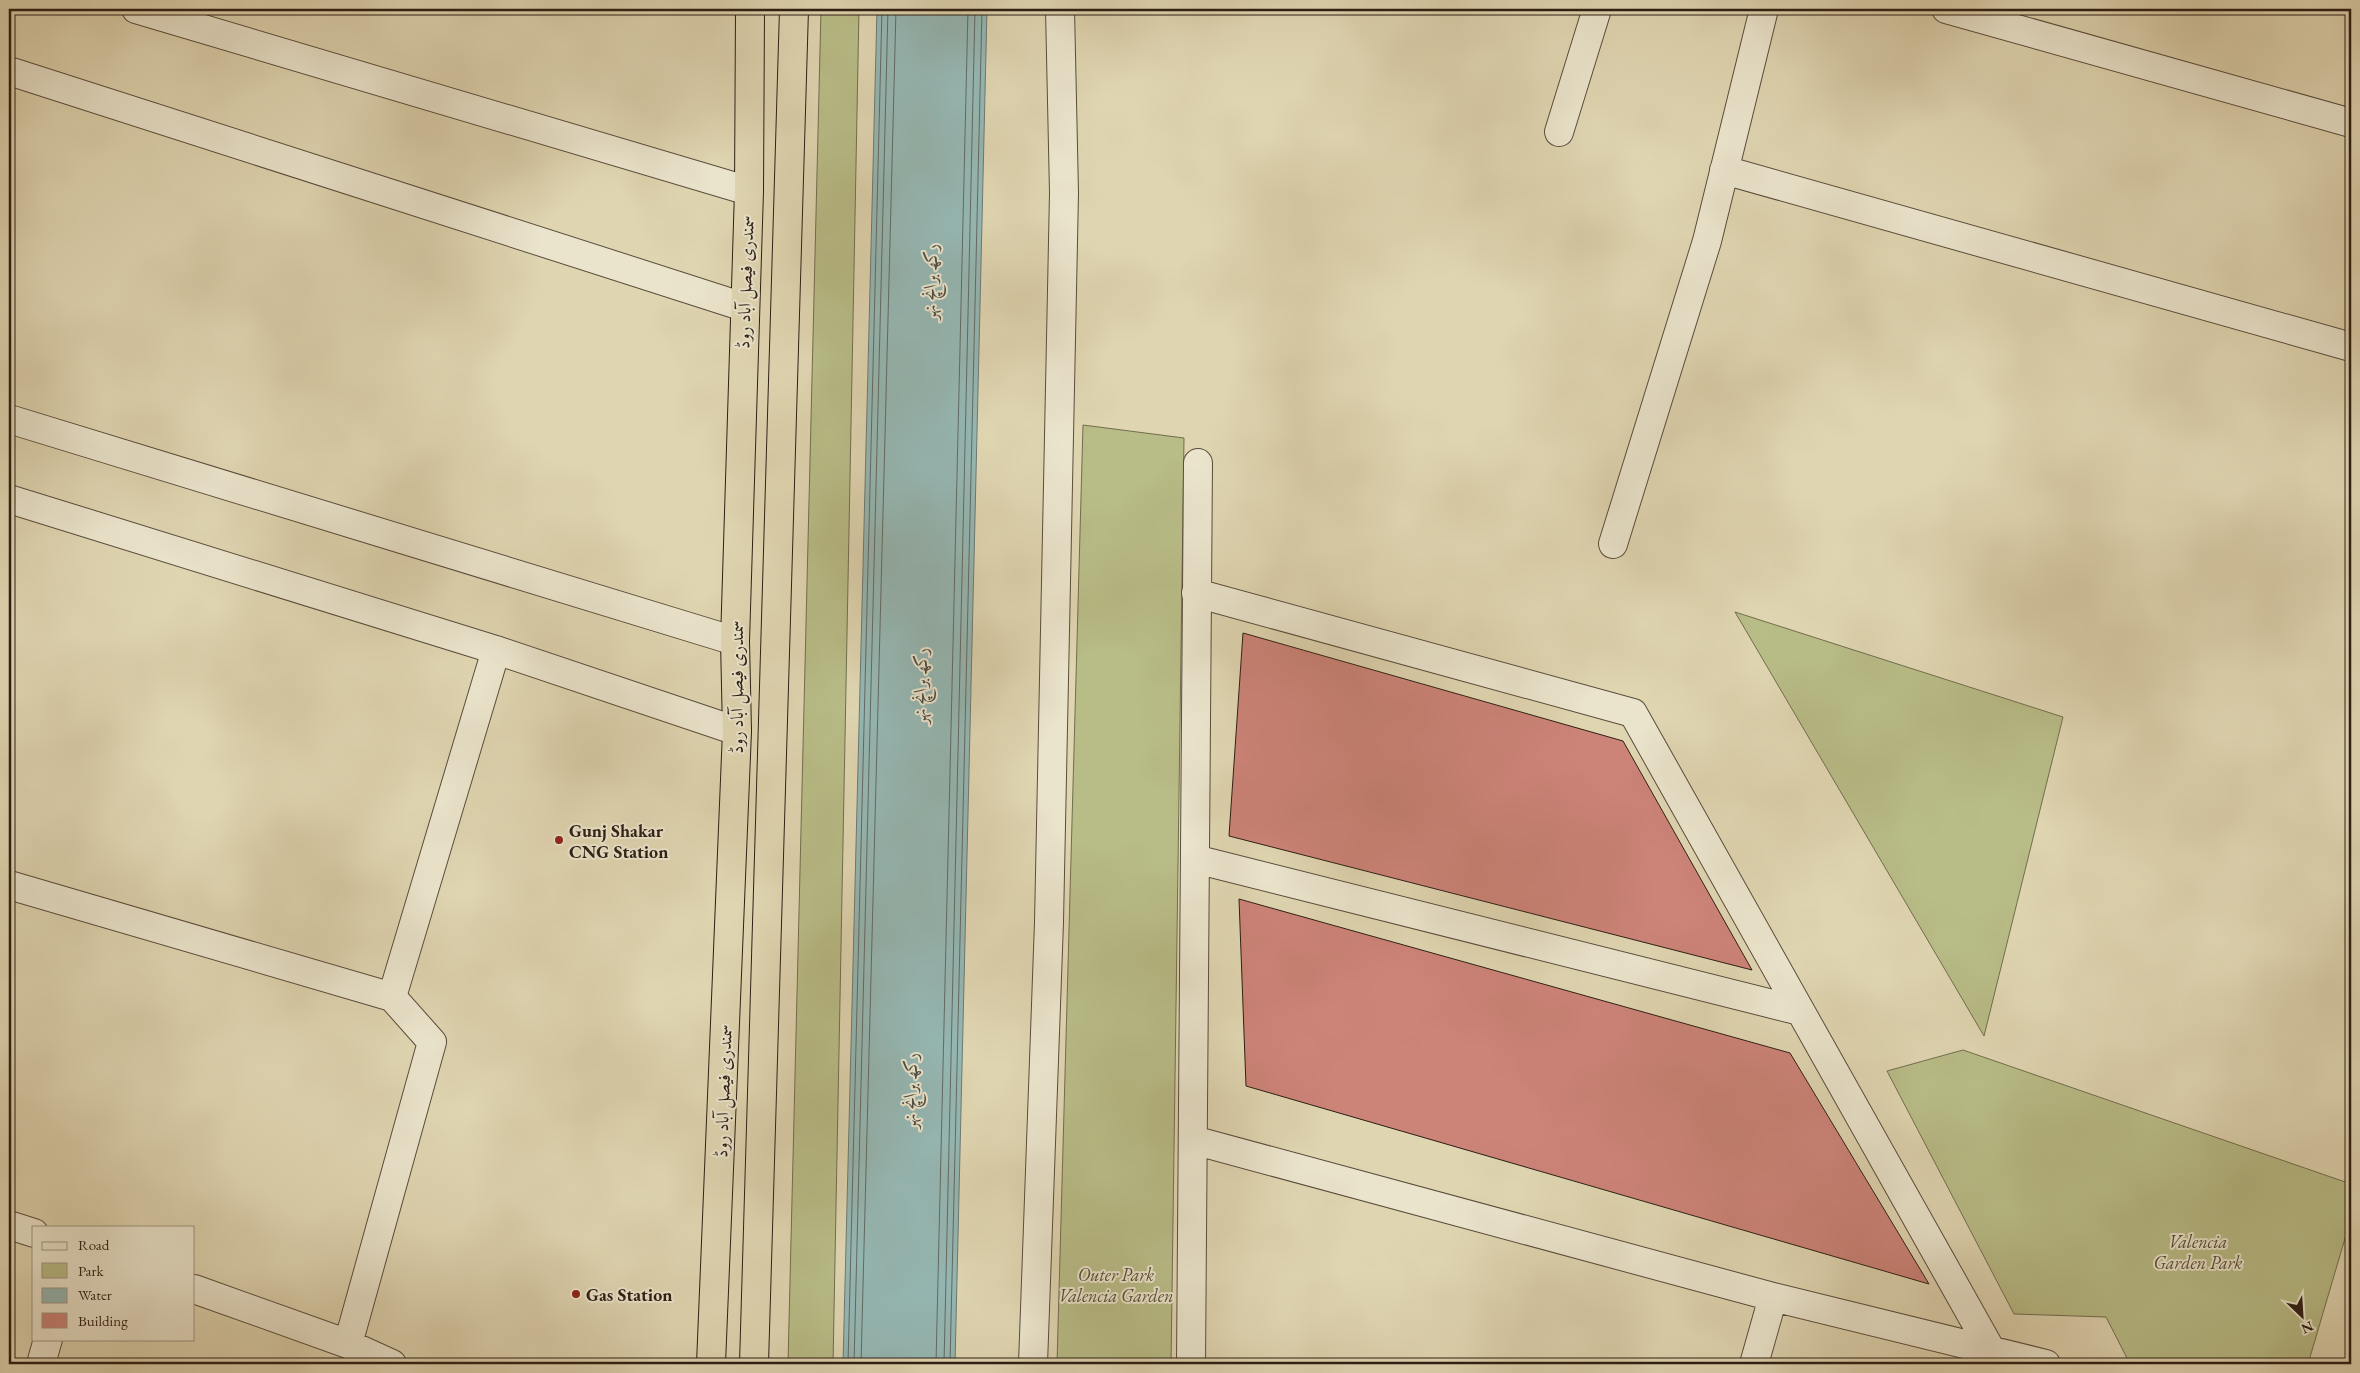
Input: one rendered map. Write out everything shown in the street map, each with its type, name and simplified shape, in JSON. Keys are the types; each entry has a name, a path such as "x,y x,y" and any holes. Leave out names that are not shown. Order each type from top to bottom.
{"highway":[{"name":"سمندری فیصل آباد روڈ","path":"711,1364 737,731 735,641 748,191 750,9"},
{"name":"سمندری فیصل آباد روڈ","path":"754,1364 794,9"}],"street":[{"path":"136,9 748,191"},
{"path":"1033,1364 1049,922 1064,203 1060,9"},
{"path":"1559,132 1597,9"},
{"path":"1614,544 1707,242 1764,9"},
{"path":"1946,9 2351,124"},
{"path":"9,71 744,307"},
{"path":"1724,170 2351,347"},
{"path":"9,419 735,641"},
{"path":"1191,1364 1198,463"},
{"path":"9,499 496,650 737,731"},
{"path":"1196,593 1633,714 1991,1350"},
{"path":"392,997 496,650"},
{"path":"1195,859 1800,1011"},
{"path":"9,885 392,997 432,1042 348,1344"},
{"path":"1193,1140 1773,1297 2046,1364"},
{"path":"9,1225 32,1232"},
{"path":"195,1289 348,1344 392,1364"},
{"path":"1754,1364 1773,1297"},
{"path":"40,1364 48,1340"}],"green space":[{"path":"821,9 859,9 833,1364 788,1364"},
{"name":"Outer Park Valencia Garden","path":"1083,425 1184,438 1171,1364 1057,1364"},
{"path":"1735,612 2063,717 1984,1036"},
{"name":"Valencia Garden Park","path":"1963,1050 2351,1184 2351,1218 2308,1364 2130,1364 2106,1317 2014,1314 1887,1071"}],"water":[{"name":"رکھ برانچ نہر","path":"877,9 987,9 955,1364 843,1364"}],"building":[{"path":"1243,633 1623,741 1752,970 1229,836"},
{"path":"1239,899 1790,1053 1929,1284 1246,1086"}],"place":[{"name":"Gunj Shakar CNG Station","path":"559,840"},
{"name":"Gas Station","path":"576,1294"}]}
